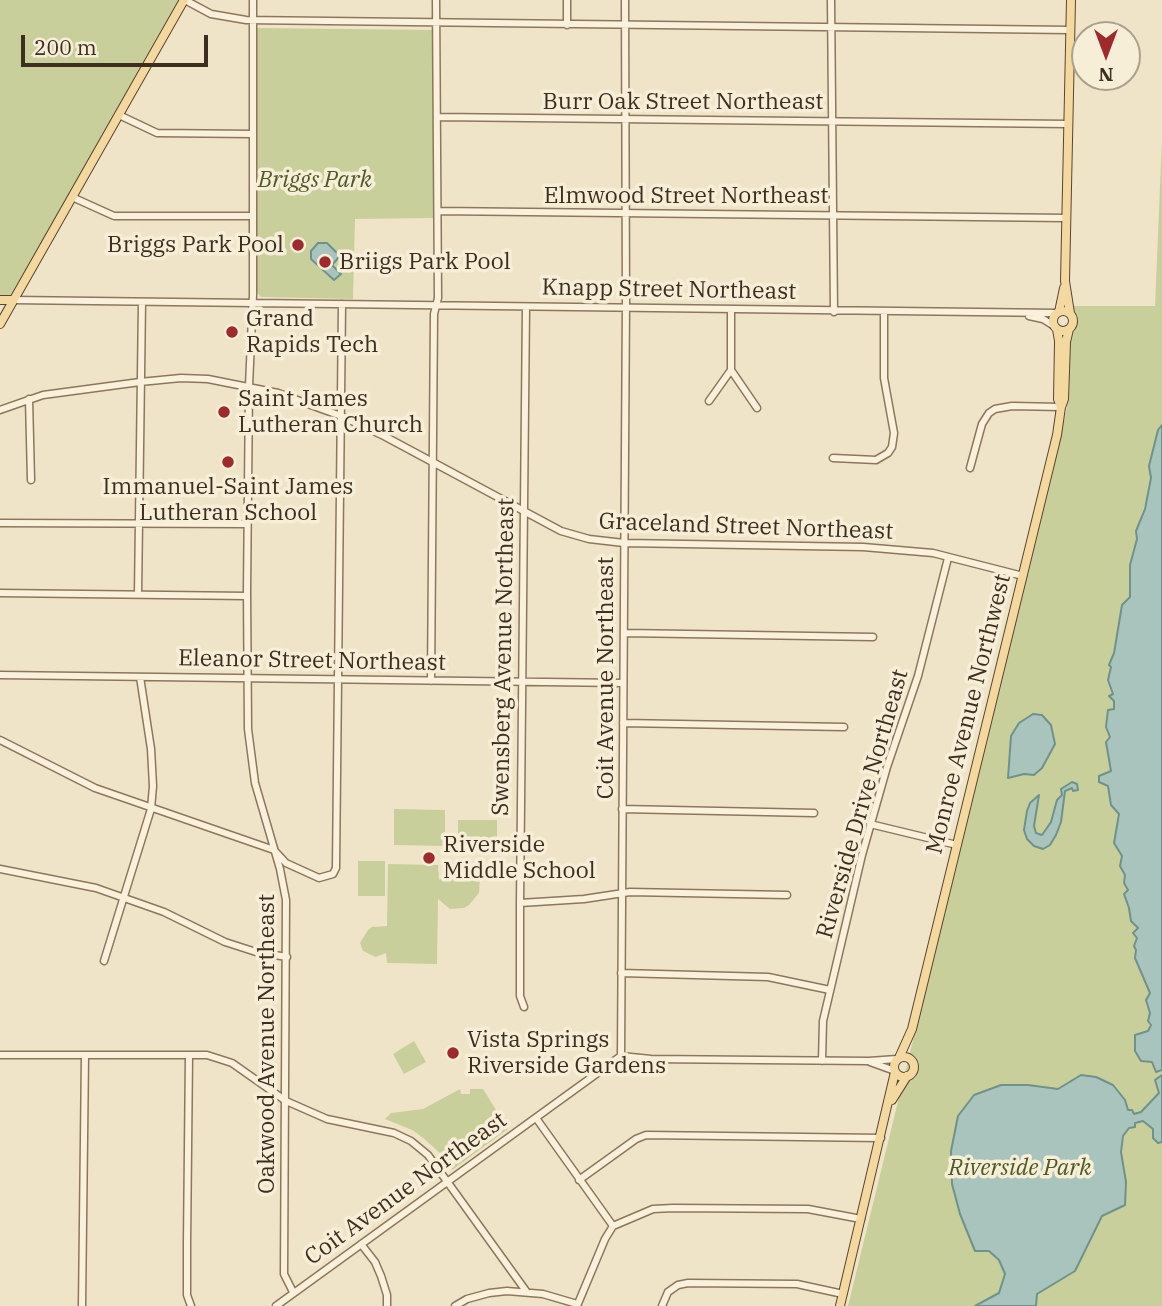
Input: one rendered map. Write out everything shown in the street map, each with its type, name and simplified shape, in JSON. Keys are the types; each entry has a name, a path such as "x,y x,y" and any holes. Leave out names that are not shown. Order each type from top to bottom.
{"main road":[{"path":"0,324 185,0"},
{"path":"1065,281 1058,313 1054,318 1056,327 1061,331 1069,329 1073,321 1065,281 1071,0"},
{"name":"Knapp Street Northeast","path":"0,300 13,300"},
{"path":"1058,313 1070,313"},
{"name":"Monroe Avenue Northwest","path":"898,1058 912,1029 1057,435 1064,399 1062,352 1056,327"},
{"name":"Monroe Avenue Northwest","path":"1062,352 1069,329"},
{"name":"Monroe Avenue Northwest","path":"912,1029 912,1060"},
{"path":"840,1306 889,1106 894,1065 898,1058 906,1057 912,1060 913,1070 889,1106"},
{"path":"895,1072 901,1077 907,1076"}],"street":[{"path":"185,0 211,14 229,19 253,20 1070,30"},
{"name":"Oakwood Avenue Northeast","path":"253,0 253,216 247,524 248,729 255,783 286,900 284,1274 293,1292"},
{"path":"431,681 434,314 438,211 436,0"},
{"path":"567,0 567,25"},
{"name":"Coit Avenue Northeast","path":"275,1306 621,1056 622,683 625,634 625,0"},
{"path":"831,0 834,312"},
{"path":"119,115 157,134 253,134"},
{"name":"Burr Oak Street Northeast","path":"438,117 1068,124"},
{"path":"72,197 114,216 253,216"},
{"name":"Elmwood Street Northeast","path":"438,211 1066,218"},
{"name":"Knapp Street Northeast","path":"13,300 1058,313"},
{"path":"138,594 142,302"},
{"path":"0,740 95,788 274,850 286,863 319,878 333,874 336,868 342,304"},
{"name":"Swensberg Avenue Northeast","path":"524,1007 520,996 520,903 526,307"},
{"path":"731,310 731,370 757,408"},
{"path":"833,458 876,460 888,453 892,447 894,433 884,378 884,312"},
{"path":"1024,314 1043,319 1056,327"},
{"path":"709,401 731,370"},
{"name":"Graceland Street Northeast","path":"0,411 43,395 181,378 208,379 249,386 301,400 341,416 561,531 589,540 624,543 863,547 933,553 1023,576"},
{"path":"29,400 31,480"},
{"path":"970,468 982,424 989,413 1012,406 1061,407"},
{"path":"0,523 247,524"},
{"name":"Riverside Drive Northeast","path":"822,1060 823,1021 870,824 918,676 948,558"},
{"path":"0,593 247,596"},
{"path":"625,634 873,637"},
{"name":"Eleanor Street Northeast","path":"0,676 622,683"},
{"path":"104,961 151,809 151,750 140,677"},
{"path":"622,723 844,727"},
{"path":"622,809 814,813"},
{"path":"870,824 957,845"},
{"path":"0,869 61,879 123,896 164,912 225,942 256,952 287,957"},
{"path":"520,903 584,899 621,893 787,895"},
{"path":"621,974 768,977 830,990"},
{"path":"0,1055 206,1055 232,1063 286,1101 327,1119 394,1133 411,1141 428,1155 526,1291"},
{"path":"82,1306 85,1055"},
{"path":"190,1055 187,1295 191,1306"},
{"path":"621,1056 651,1059 869,1061 898,1058"},
{"path":"869,1061 895,1072"},
{"path":"536,1118 613,1227"},
{"path":"579,1180 636,1139 646,1135 881,1138"},
{"path":"455,1306 467,1299 489,1293 526,1291 577,1305 605,1239 613,1227 653,1209 819,1210 862,1219"},
{"path":"361,1244 375,1262 381,1276 387,1295 387,1306"},
{"path":"662,1306 668,1292 678,1285 688,1283 797,1284 843,1294"}],"green space":[{"path":"0,0 180,0 9,297 0,296"},
{"name":"Briggs Park","path":"257,28 434,30 434,218 355,219 353,299 261,297 257,293"},
{"name":"Riverside Park","path":"1162,139 1162,425 1149,467 1149,493 1136,531 1137,539 1130,565 1130,597 1122,605 1108,680 1113,695 1110,696 1115,701 1110,737 1106,742 1111,772 1100,776 1099,782 1108,786 1111,804 1119,814 1114,843 1123,856 1120,866 1128,890 1124,894 1131,921 1138,929 1135,958 1151,993 1147,1000 1152,1061 1162,1070 1162,1075 1156,1080 1159,1093 1158,1143 1162,1142 1162,1306 848,1306 1061,435 1067,407 1068,340 1075,323 1073,309 1074,306 1155,306"},
{"path":"394,809 445,810 445,846 394,845"},
{"path":"458,820 497,820 497,842 458,842"},
{"path":"358,861 385,861 385,896 358,896"},
{"path":"388,864 438,865 439,880 449,870 475,869 480,875 479,893 464,908 450,909 438,899 437,964 387,963 386,953 376,957 363,951 360,943 368,930 372,927 387,926"},
{"path":"414,1041 426,1062 404,1074 393,1054"},
{"path":"460,1089 461,1094 470,1094 470,1089 483,1089 508,1129 452,1170 441,1154 422,1137 385,1119 391,1113 423,1109"}],"water":[{"name":"Briigs Park Pool","path":"318,243 327,243 340,256 332,265 341,274 334,280 311,259 311,251"},
{"path":"1162,425 1162,1070 1156,1072 1152,1062 1141,1061 1135,1051 1135,1035 1148,1031 1151,1025 1148,1021 1150,1013 1146,1000 1150,993 1135,958 1134,946 1137,938 1133,933 1138,928 1131,921 1124,894 1128,890 1124,883 1125,875 1120,866 1122,856 1114,843 1119,814 1111,805 1108,786 1099,782 1099,776 1111,771 1106,742 1110,737 1106,727 1108,710 1114,709 1114,701 1109,696 1113,694 1108,680 1111,667 1109,665 1114,653 1122,605 1130,597 1130,565 1137,539 1136,531 1145,509 1151,478 1149,466 1158,430"},
{"path":"1033,714 1042,715 1051,725 1055,744 1042,768 1034,775 1024,774 1008,778 1011,736 1019,723"},
{"path":"1072,782 1077,784 1078,790 1073,791 1072,788 1065,791 1061,822 1056,835 1050,845 1043,849 1034,846 1027,839 1024,830 1030,803 1039,795 1034,826 1036,833 1042,835 1051,822 1057,800 1062,795 1061,789"},
{"path":"1081,1075 1096,1077 1113,1085 1125,1100 1128,1110 1132,1110 1134,1114 1141,1112 1159,1093 1155,1080 1162,1075 1162,1142 1158,1143 1153,1138 1153,1129 1143,1121 1129,1128 1123,1136 1121,1152 1126,1182 1125,1205 1102,1216 1075,1271 1037,1294 1036,1306 975,1306 999,1293 1005,1274 999,1260 989,1251 975,1251 960,1214 952,1184 951,1151 958,1116 974,1095 1001,1085 1058,1089"}],"place":[{"name":"Briggs Park Pool","path":"298,245"},
{"name":"Briigs Park Pool","path":"325,262"},
{"name":"Grand Rapids Tech","path":"232,332"},
{"name":"Saint James Lutheran Church","path":"224,412"},
{"name":"Immanuel-Saint James Lutheran School","path":"228,462"},
{"name":"Riverside Middle School","path":"429,858"},
{"name":"Vista Springs Riverside Gardens","path":"453,1053"}]}
